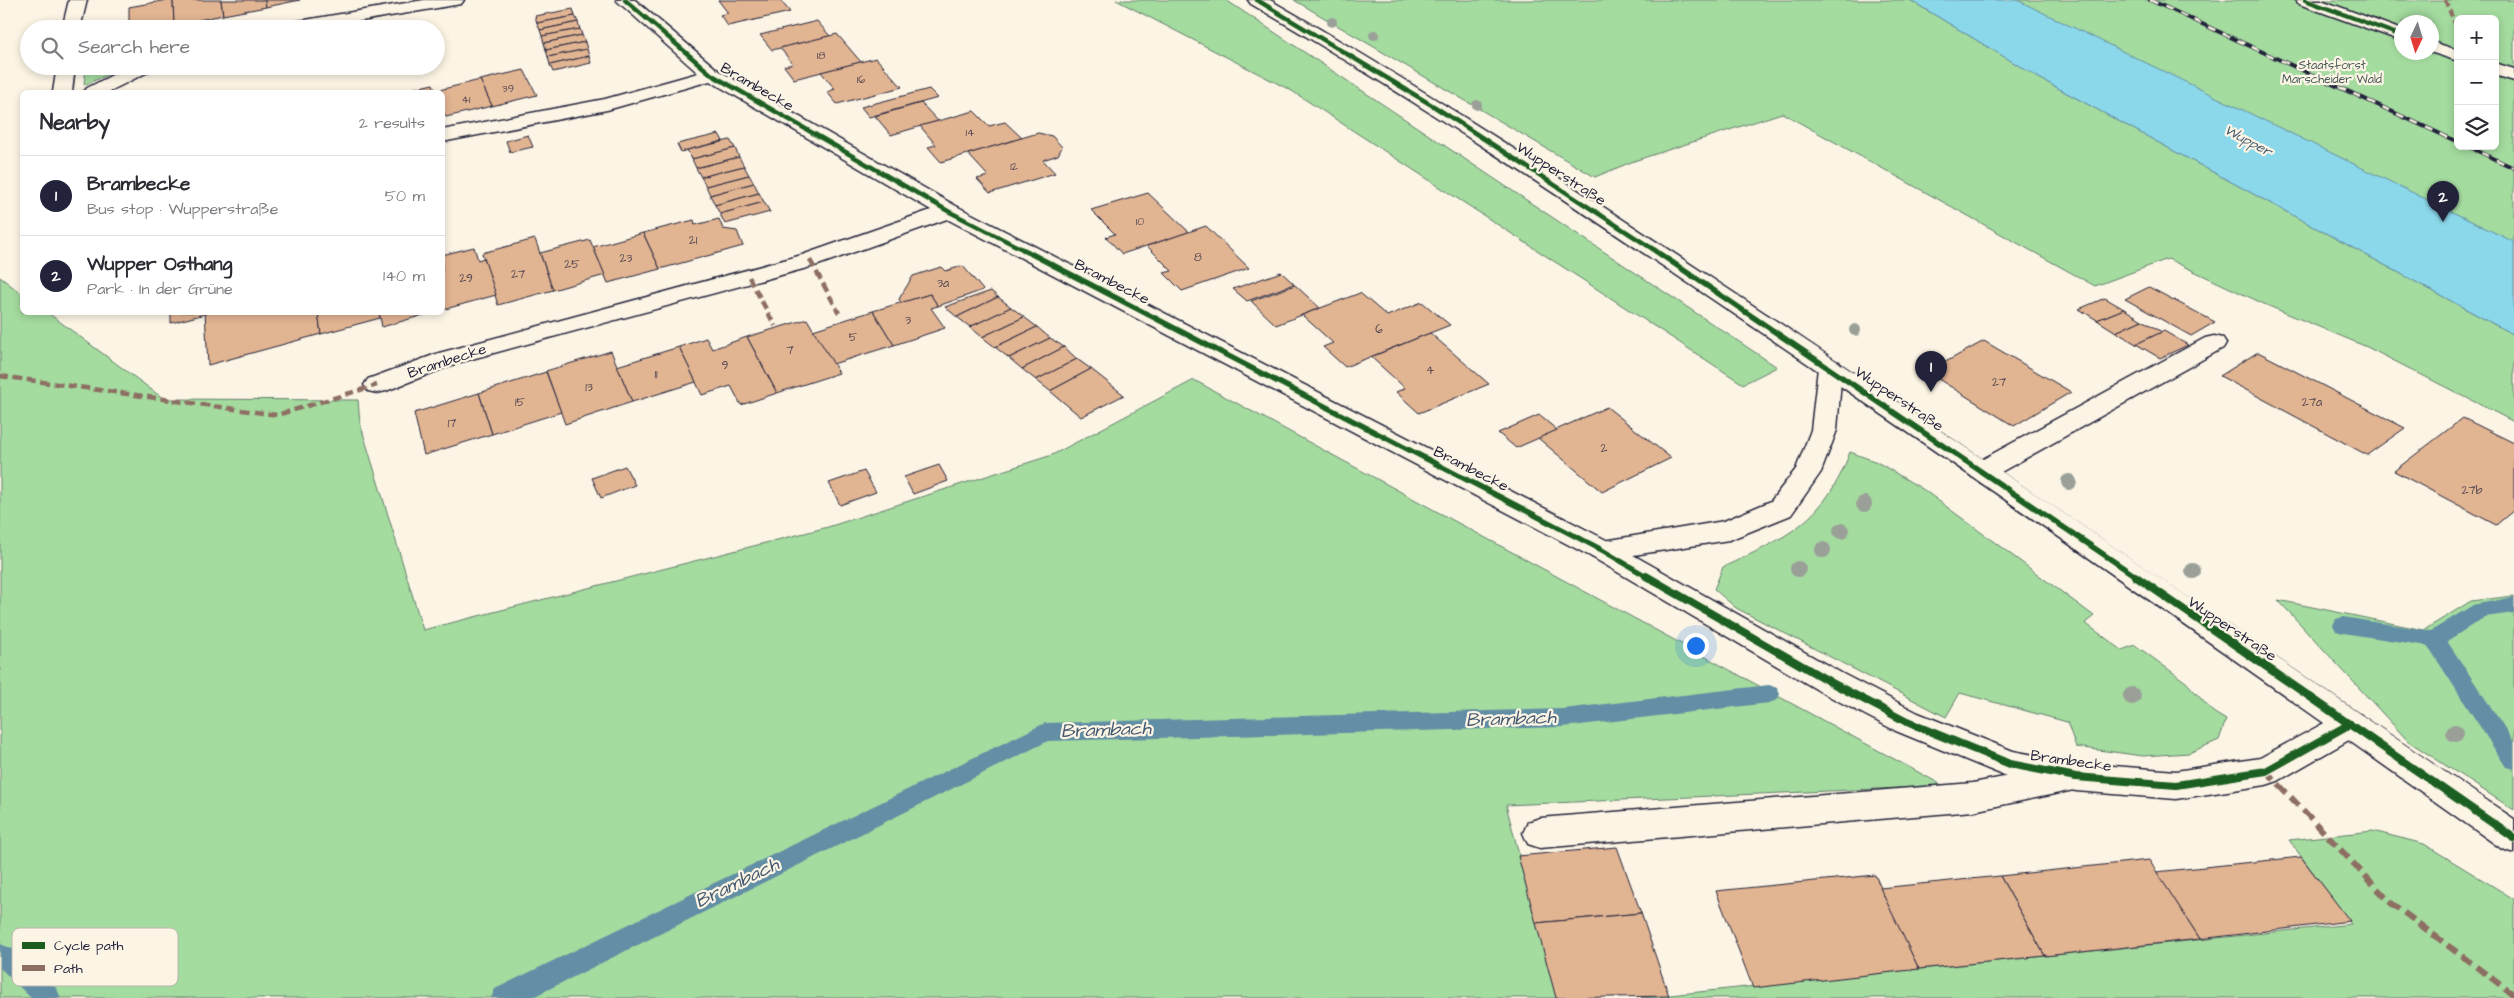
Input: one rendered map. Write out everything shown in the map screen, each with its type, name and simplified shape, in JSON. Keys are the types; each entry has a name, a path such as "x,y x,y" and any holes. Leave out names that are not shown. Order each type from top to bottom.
{"street":[{"path":"74,20 78,0"},
{"path":"335,20 455,0"},
{"name":"Brambecke","path":"625,0 712,75 948,211 1602,550 1832,683 1907,722 2010,764 2076,777 2176,785 2266,771 2350,724"},
{"name":"Wupperstraße","path":"1257,0 1338,45 1533,170 1982,471 2514,838"},
{"path":"2305,0 2394,33"},
{"path":"2439,49 2454,55"},
{"path":"2499,70 2514,75"},
{"path":"62,90 65,75"},
{"path":"98,90 127,75"},
{"name":"Brambecke","path":"445,135 607,104 712,75"},
{"name":"Brambecke","path":"377,385 448,358 810,260 948,211"},
{"path":"1982,471 2214,343"},
{"path":"1602,550 1729,530 1781,508 1808,472 1824,430 1830,368"},
{"path":"1540,833 1973,797 2076,777"}],"green space":[{"path":"1116,0 1226,0 1777,367 1743,384 1292,91"},
{"path":"1294,0 1910,0 2041,79 2514,335 2514,422 2367,347 2264,304 2168,259 2095,286 1782,113 1634,161 1595,177"},
{"name":"Staatsforst Marscheider Wald","path":"1959,0 2514,0 2514,298"},
{"path":"85,75 107,75 84,85"},
{"path":"0,277 20,292 20,315 51,315 164,399 358,400 360,423 423,630 828,527 1052,455 1194,380 1944,786 1506,805 1557,998 0,998"},
{"path":"1850,452 1877,462 1924,490 2094,616 2085,623 2122,650 2135,645 2186,682 2213,712 2226,720 2219,740 2189,753 2143,756 2076,747 2067,722 1960,693 1946,717 1736,608 1714,589 1723,567 1766,546 1801,524 1828,495 1840,476"},
{"path":"2514,596 2514,810 2408,741 2278,600 2424,630 2471,601"},
{"path":"2373,831 2424,844 2514,899 2514,998 1641,998 2351,924 2289,840"}],"water":[{"name":"Wupper","path":"1910,0 2017,0 2514,242 2514,335 2041,79"}],"building":[{"path":"173,0 174,20 129,20 129,7"},
{"path":"173,0 221,0 223,15 198,20 174,20"},
{"path":"221,0 265,0 266,7 223,15"},
{"path":"265,0 300,0 266,7"},
{"path":"718,0 780,0 790,12 728,26 720,15 728,13"},
{"path":"573,9 575,16 537,23 535,16"},
{"path":"575,16 578,22 540,30 537,23"},
{"path":"817,21 830,36 772,50 760,35"},
{"path":"578,22 580,29 542,36 540,30"},
{"path":"580,29 582,35 544,43 542,36"},
{"path":"837,34 861,62 794,79 784,66 793,64 780,48"},
{"path":"582,35 585,42 546,50 544,43"},
{"path":"585,42 587,49 548,57 546,50"},
{"path":"587,49 589,56 550,65 548,57"},
{"path":"589,56 591,63 553,72 550,65"},
{"path":"876,58 902,87 837,104 827,92 835,89 821,72"},
{"path":"524,70 537,95 492,106 480,80"},
{"path":"480,80 492,106 446,117 445,90 439,90"},
{"path":"433,84 435,90 407,90"},
{"path":"929,89 938,98 869,117 861,107"},
{"path":"921,103 938,121 891,135 875,116"},
{"path":"974,111 989,126 1005,122 1022,138 941,162 928,147 936,145 920,126"},
{"path":"1038,133 1052,136 1062,147 1058,155 1043,160 1055,173 990,193 977,179 988,176 968,154"},
{"path":"719,134 723,141 681,152 677,144"},
{"path":"528,135 533,147 510,152 506,141"},
{"path":"730,140 735,148 692,159 687,150"},
{"path":"735,148 739,157 696,168 692,159"},
{"path":"739,157 744,166 701,177 696,168"},
{"path":"744,166 749,175 706,186 701,177"},
{"path":"749,175 754,183 710,195 706,186"},
{"path":"754,183 759,193 715,205 710,195"},
{"path":"759,193 764,202 720,214 715,205"},
{"path":"1148,193 1189,232 1122,254 1106,237 1115,234 1091,210"},
{"path":"764,202 770,212 725,224 720,214"},
{"path":"719,219 723,229 737,231 743,246 660,269 643,233 694,220 695,225"},
{"path":"1206,226 1249,268 1182,291 1164,273 1172,271 1147,246"},
{"path":"643,233 660,269 608,283 593,247"},
{"path":"535,239 553,290 498,305 482,253"},
{"path":"590,240 605,275 553,290 540,253"},
{"path":"474,247 478,260 484,258 496,295 445,309 445,254"},
{"path":"963,266 983,290 938,306 930,294 901,303 899,299 913,276 941,267 945,271"},
{"path":"1281,272 1294,284 1247,301 1233,289"},
{"path":"1295,285 1320,308 1276,325 1251,301"},
{"path":"2149,287 2215,322 2191,336 2125,299"},
{"path":"991,291 998,297 957,317 945,307"},
{"path":"1360,293 1387,316 1422,302 1450,325 1345,367 1323,347 1333,343 1302,315"},
{"path":"930,294 938,306 931,308 945,328 894,345 873,311"},
{"path":"998,297 1011,307 970,327 957,317"},
{"path":"2105,298 2124,309 2097,320 2079,309"},
{"path":"1011,307 1024,317 982,337 970,327"},
{"path":"2124,309 2142,320 2116,332 2097,320"},
{"path":"873,311 894,345 833,364 813,330"},
{"path":"171,315 201,315 171,323"},
{"path":"205,315 318,315 321,334 208,365"},
{"path":"318,315 380,315 380,318 321,334"},
{"path":"380,315 424,315 382,327"},
{"path":"1024,317 1037,327 995,347 982,337"},
{"path":"807,319 839,373 777,393 747,337"},
{"path":"2142,320 2162,332 2136,344 2116,332"},
{"path":"1037,327 1050,338 1009,358 995,347"},
{"path":"2164,331 2188,345 2160,358 2136,344"},
{"path":"1430,333 1489,384 1419,413 1396,392 1405,388 1371,357"},
{"path":"747,337 777,393 741,405 731,386 702,395 679,347 706,338 712,349"},
{"path":"1050,338 1064,347 1022,369 1009,358"},
{"path":"1984,341 2071,392 2014,426 1927,372"},
{"path":"679,347 696,382 632,402 617,366"},
{"path":"1064,347 1077,359 1036,380 1022,369"},
{"path":"611,351 632,402 565,424 546,371"},
{"path":"2258,352 2405,428 2367,455 2220,376"},
{"path":"1077,359 1091,369 1050,391 1036,380"},
{"path":"1091,369 1124,395 1081,417 1050,391"},
{"path":"546,372 561,412 492,434 479,393"},
{"path":"479,393 492,434 424,455 414,413"},
{"path":"1607,407 1671,458 1602,492 1538,438"},
{"path":"1539,415 1557,430 1516,448 1498,433"},
{"path":"2463,418 2514,443 2514,510 2496,525 2394,471"},
{"path":"939,465 948,481 913,494 904,477"},
{"path":"625,466 635,485 601,498 592,478"},
{"path":"864,471 876,492 840,505 829,483"},
{"path":"1617,847 1641,913 1536,923 1518,856"},
{"path":"2301,857 2350,921 2200,939 2156,872"},
{"path":"2149,860 2200,939 2045,956 2000,876"},
{"path":"1875,875 1919,969 1753,988 1716,891"},
{"path":"2000,876 2045,956 1919,969 1880,888"},
{"path":"1641,913 1669,996 1556,998 1536,923"}],"waterway":[{"name":"Brambach","path":"2434,639 2480,610 2514,605"},
{"name":"Brambach","path":"2343,625 2434,639"},
{"path":"2434,639 2514,760"},
{"name":"Brambach","path":"504,998 1045,732 1563,718 1769,694"},
{"name":"Brambach","path":"0,956 12,960"},
{"name":"Brambach","path":"37,986 48,998"}],"railway":[{"path":"2150,0 2454,140"},
{"path":"2476,150 2514,168"}],"marked path":[{"path":"2445,0 2454,21"},
{"path":"810,260 839,313"},
{"path":"749,277 775,326"},
{"path":"0,376 277,415 377,385"},
{"path":"2266,771 2391,903 2514,995"}],"cycle path":[{"path":"625,0 712,75 948,211 1602,550 1832,683 1907,722 2010,764 2076,777 2176,785 2266,771 2350,724"},
{"path":"1257,0 1376,70 1494,144 1609,220 2022,498 2514,838"},
{"path":"2305,0 2394,33"}],"place":[{"name":"Wupper Osthang","path":"2443,222"},
{"name":"Brambecke","path":"1931,392"}]}
